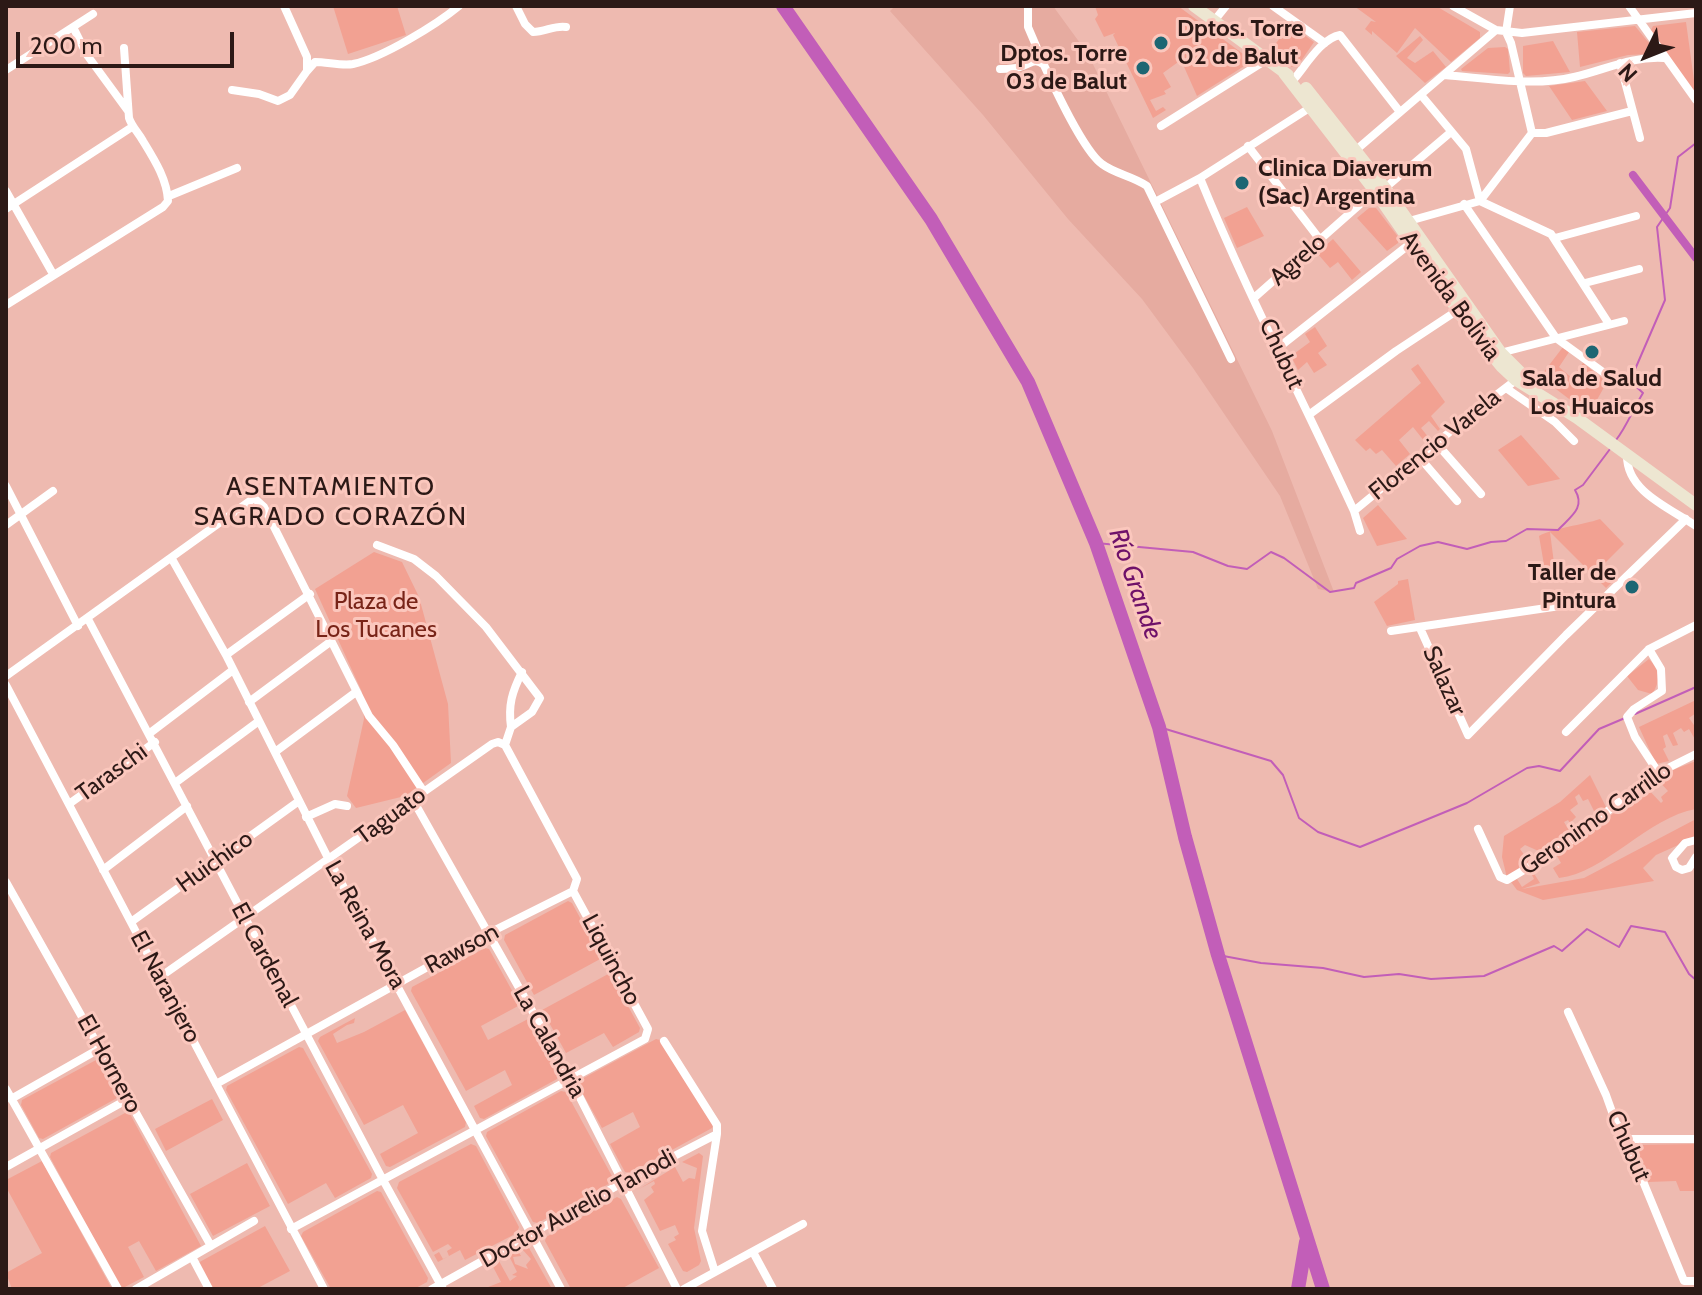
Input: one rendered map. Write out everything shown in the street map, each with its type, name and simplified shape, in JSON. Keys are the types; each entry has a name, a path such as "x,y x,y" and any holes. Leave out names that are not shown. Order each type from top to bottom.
{"street":[{"path":"284,6 307,57 307,71"},
{"path":"232,90 278,101 290,95 315,62 351,65 371,58 459,6"},
{"path":"516,6 533,32 543,32 558,25 566,27"},
{"path":"1028,6 1028,27 1044,65 1093,155 1107,167 1138,179 1147,186 1231,359"},
{"name":"Avenida Bolivia","path":"1194,6 1266,60 1303,83 1356,150 1411,243 1458,310 1496,355 1539,393 1696,505"},
{"path":"1214,21 1226,6"},
{"path":"1273,6 1325,43"},
{"path":"1453,6 1496,30 1522,33 1696,13"},
{"path":"1510,6 1506,32 1532,133"},
{"path":"1629,6 1696,100"},
{"path":"6,70 93,14"},
{"path":"73,27 87,55 128,111"},
{"path":"1356,150 1496,30"},
{"path":"1290,75 1333,36 1340,35 1400,112"},
{"path":"124,48 132,127 151,153 169,196"},
{"path":"1444,75 1517,80 1572,78 1637,58 1664,58"},
{"path":"1000,69 1019,67 1033,60 1044,65"},
{"path":"1161,126 1266,60"},
{"path":"1620,63 1640,138"},
{"name":"Avenida Bolivia","path":"1290,75 1311,107 1409,221 1496,355 1511,384 1539,393"},
{"path":"1421,95 1466,149 1480,201"},
{"path":"1155,202 1200,178 1311,107"},
{"path":"1532,133 1546,133 1632,111"},
{"path":"10,206 132,127"},
{"name":"Agrelo","path":"1255,297 1451,132"},
{"path":"1480,201 1532,133"},
{"path":"1248,146 1321,241"},
{"path":"6,305 163,207 169,196 237,168"},
{"name":"Chubut","path":"1200,178 1229,250 1255,297 1310,414 1360,531"},
{"path":"6,191 10,206 53,274"},
{"path":"1409,221 1480,201 1555,238 1609,324"},
{"path":"1464,204 1556,338 1607,375"},
{"path":"1555,238 1636,216"},
{"path":"1278,348 1411,243"},
{"path":"1585,283 1639,269"},
{"path":"1310,414 1458,310"},
{"path":"1496,355 1624,321"},
{"path":"1511,384 1574,441"},
{"name":"Florencio Varela","path":"1354,511 1511,384"},
{"path":"1437,444 1481,494"},
{"path":"1623,453 1627,468 1644,492 1696,526"},
{"path":"1420,458 1457,501"},
{"path":"6,486 78,626"},
{"path":"6,525 53,491"},
{"path":"6,676 254,498 264,507 310,594 330,642 369,716 393,745 424,792"},
{"path":"1391,631 1560,606 1598,604 1686,519"},
{"path":"377,545 414,559 436,576 486,627 505,655 522,672 540,701 532,712 511,727"},
{"name":"La Reina Mora","path":"172,559 226,655 306,817 561,1289"},
{"path":"226,655 310,594"},
{"name":"Salazar","path":"1420,628 1468,735 1598,604"},
{"name":"El Cardenal","path":"88,619 439,1287"},
{"path":"1566,732 1649,649 1696,625"},
{"path":"249,702 330,642"},
{"path":"1649,649 1661,669 1662,691 1627,717 1635,737 1658,772"},
{"name":"Taraschi","path":"150,733 233,670"},
{"path":"522,672 511,693 511,727 505,745 577,879 573,891"},
{"name":"El Naranjero","path":"6,685 324,1289"},
{"path":"275,752 356,692"},
{"path":"175,783 259,721"},
{"name":"Taraschi","path":"69,804 155,742"},
{"name":"Taguato","path":"160,977 492,744 498,742 505,745"},
{"name":"Geronimo Carrillo","path":"1478,829 1500,877 1507,880 1561,848 1658,772 1696,754"},
{"name":"La Calandria","path":"413,800 570,1078 677,1289"},
{"name":"Huichico","path":"131,922 299,801"},
{"path":"306,817 335,804 347,806"},
{"path":"103,870 187,806"},
{"path":"1696,840 1685,843 1672,858 1676,867 1682,870 1689,868 1696,857"},
{"name":"El Hornero","path":"6,882 211,1246"},
{"name":"Rawson","path":"216,1084 489,933 573,891"},
{"name":"Liquincho","path":"570,1078 645,1039 648,1029 573,891"},
{"name":"Chubut","path":"1568,1012 1616,1123 1628,1139 1684,1281 1696,1281"},
{"path":"664,1041 717,1129 702,1231 715,1272"},
{"path":"11,1099 99,1049"},
{"path":"291,1229 570,1078"},
{"path":"6,1089 118,1289"},
{"path":"6,1167 128,1099"},
{"name":"Doctor Aurelio Tanodi","path":"439,1287 717,1129"},
{"path":"1628,1139 1696,1139"},
{"path":"136,1289 254,1221"},
{"path":"684,1289 803,1224"},
{"path":"753,1252 773,1289"},
{"path":"192,1257 209,1289"}],"shaded area":[{"path":"895,6 1053,6 1088,54 1272,431 1334,592 1318,589 1280,496 1142,299 1068,219 983,115 890,11"}],"green space":[{"path":"333,6 397,6 406,35 348,54"},
{"path":"1095,6 1178,6 1250,59 1249,63 1197,96 1181,60 1163,73 1171,87 1164,91 1166,94 1150,100 1156,111 1163,107 1166,110 1153,118 1113,35 1115,33 1104,37 1095,19 1098,15"},
{"path":"1354,6 1436,6 1480,32 1480,38 1451,62 1415,28 1397,53 1372,31 1372,35 1365,29 1371,21 1376,22"},
{"path":"1686,22 1696,95 1651,30 1653,26"},
{"path":"1290,25 1314,42 1297,67 1292,67 1270,51"},
{"path":"1635,26 1653,48 1651,54 1628,55 1580,67 1577,32"},
{"path":"1420,36 1423,40 1407,58 1415,63 1433,51 1446,67 1425,83 1396,56"},
{"path":"1553,41 1570,72 1526,76 1523,73 1523,46"},
{"path":"1488,48 1508,49 1508,74 1462,71"},
{"path":"1585,81 1607,111 1572,120 1549,86"},
{"path":"1247,207 1264,236 1237,248 1224,218"},
{"path":"1369,208 1376,208 1399,238 1398,243 1387,251 1357,218"},
{"path":"1333,239 1361,272 1352,280 1338,262 1330,268 1317,253"},
{"path":"1315,327 1327,346 1318,353 1327,365 1314,373 1307,362 1298,370 1291,356 1310,342 1305,334"},
{"path":"1563,347 1569,352 1559,367 1572,378 1583,363 1607,382 1589,414 1540,377"},
{"path":"1418,364 1445,402 1431,416 1440,429 1438,431 1429,421 1421,428 1429,438 1425,442 1413,427 1399,440 1410,454 1396,466 1382,450 1376,454 1370,448 1366,451 1355,440 1421,383 1411,369"},
{"path":"1521,435 1560,479 1528,486 1498,450"},
{"path":"1378,505 1407,539 1377,546 1363,518"},
{"path":"1600,519 1624,544 1602,566 1615,579 1606,588 1550,532 1556,579 1547,582 1539,536 1552,531"},
{"name":"Plaza de Los Tucanes","path":"374,552 402,562 419,597 448,704 451,763 405,796 356,808 347,796 364,719 362,692 315,589"},
{"path":"1408,579 1415,620 1387,626 1374,602 1398,581"},
{"path":"1649,659 1658,676 1652,694 1638,690 1627,676"},
{"path":"1696,700 1696,713 1689,718 1696,728 1696,741 1689,729 1684,732 1681,728 1673,733 1678,745 1673,746 1667,734 1663,736 1666,747 1663,749 1669,761 1656,764 1639,727"},
{"path":"1696,761 1696,809 1661,822 1593,866 1559,878 1553,868 1561,863 1557,856 1647,788 1661,803 1661,797 1668,791 1658,780 1665,773"},
{"path":"1590,775 1606,807 1596,815 1588,799 1583,801 1579,794 1575,797 1578,804 1570,810 1576,817 1570,823 1568,820 1564,822 1571,834 1560,842 1557,840 1543,853 1525,845 1520,849 1530,863 1507,878 1502,857 1504,836 1560,802"},
{"path":"1696,819 1696,837 1656,855 1643,868 1654,881 1543,900 1517,890 1511,882 1517,879 1522,887 1534,879 1533,872 1540,883 1522,889 1584,878"},
{"path":"568,901 572,903 602,958 534,995 504,940 505,935"},
{"path":"485,948 489,949 520,1005 481,1026 488,1040 528,1019 558,1075 557,1079 484,1119 480,1118 474,1106 512,1085 505,1070 466,1091 411,991 412,987"},
{"path":"610,973 640,1028 639,1032 613,1047 604,1033 566,1053 542,1010"},
{"path":"405,1010 466,1122 465,1127 390,1167 386,1166 380,1154 418,1133 403,1105 364,1125 318,1041 355,1018 354,1023 333,1034 337,1043"},
{"path":"656,1039 660,1040 713,1124 712,1128 630,1173 625,1172 610,1144 640,1127 633,1112 602,1128 578,1085 580,1080"},
{"path":"299,1047 303,1048 372,1174 371,1178 335,1198 326,1183 288,1204 226,1090 227,1086"},
{"path":"96,1060 100,1061 118,1094 117,1098 43,1139 39,1138 21,1105 22,1100"},
{"path":"561,1091 566,1092 613,1178 612,1182 538,1223 533,1222 486,1136 487,1132"},
{"path":"212,1099 223,1120 166,1151 155,1129"},
{"path":"125,1113 130,1114 201,1246 156,1271 139,1241 128,1247 144,1277 121,1289 50,1157 51,1153"},
{"path":"471,1144 476,1146 519,1227 517,1233 465,1260 460,1250 449,1256 447,1251 452,1248 448,1244 433,1252 397,1188 399,1182"},
{"path":"1696,1144 1696,1191 1680,1191 1676,1181 1648,1182 1632,1148 1634,1145"},
{"path":"699,1153 703,1156 694,1228 701,1261 687,1272 683,1271 668,1244 676,1240 674,1237 679,1234 675,1225 660,1231 644,1200 654,1192 651,1187 654,1181 639,1189 675,1167 683,1182 689,1178 695,1179 697,1168 682,1162"},
{"path":"42,1161 112,1289 12,1289 6,1273 42,1253 6,1187 6,1180"},
{"path":"247,1163 270,1206 213,1236 190,1194"},
{"path":"377,1191 381,1192 428,1278 427,1282 414,1289 331,1289 301,1236 303,1232"},
{"path":"617,1197 621,1199 659,1268 621,1289 571,1289 545,1241 546,1237"},
{"path":"265,1226 290,1271 256,1289 209,1289 196,1264"},
{"path":"529,1248 552,1289 483,1289 501,1282 492,1265 499,1261 510,1281 517,1276 512,1275 517,1272 509,1256 518,1251 521,1256 513,1257 515,1264 528,1269 526,1265 531,1259 522,1249"},
{"path":"439,1252 443,1259 449,1256 438,1262 434,1255"}],"waterway":[{"name":"Río Grande","path":"783,6 931,219 1028,382 1096,543 1159,727 1218,955 1323,1289"},
{"path":"1616,440 1643,393 1630,381 1665,300 1657,227 1670,208 1678,157 1696,143"},
{"path":"1633,175 1696,258"},
{"path":"1096,543 1193,552 1228,566 1247,569 1271,552 1330,592 1354,588 1356,583 1391,568 1397,559 1420,546 1438,542 1467,549 1506,541 1527,529 1558,530 1578,507 1575,490 1583,485 1610,449"},
{"path":"1635,714 1696,687"},
{"path":"1159,727 1271,761 1283,775 1299,818 1318,832 1360,847 1467,803 1527,768 1539,766 1560,771 1599,729 1625,718"},
{"path":"1218,955 1261,963 1323,968 1364,977 1399,974 1431,979 1484,976 1554,946 1562,951 1587,929 1619,947 1631,926 1665,932 1689,974 1696,980"},
{"name":"Río Grande","path":"1298,1289 1306,1242"}],"place":[{"name":"Dptos. Torre 02 de Balut","path":"1161,43"},
{"name":"Dptos. Torre 03 de Balut","path":"1143,68"},
{"name":"Clinica Diaverum (Sac) Argentina","path":"1242,183"},
{"name":"Sala de Salud Los Huaicos","path":"1592,352"},
{"name":"Taller de Pintura","path":"1632,587"}],"district":[{"name":"ASENTAMIENTO SAGRADO CORAZÓN","path":"331,502"}]}
